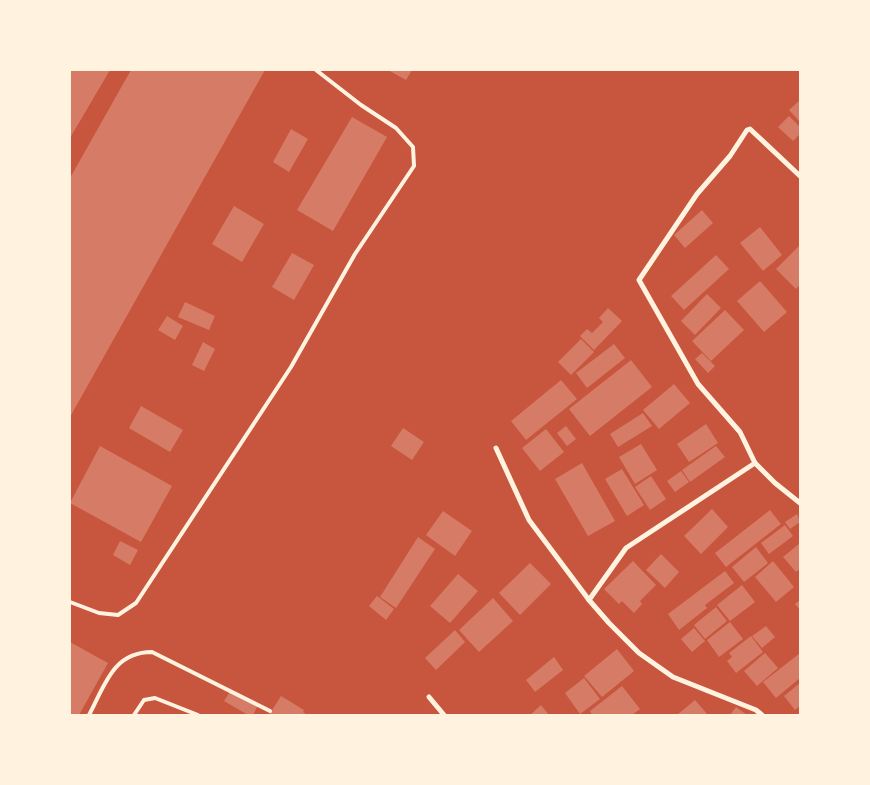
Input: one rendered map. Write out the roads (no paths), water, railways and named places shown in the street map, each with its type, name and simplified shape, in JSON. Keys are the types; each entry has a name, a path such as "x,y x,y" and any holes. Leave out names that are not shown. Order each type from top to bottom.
{"street":[{"path":"800,176 750,128 730,156 697,194 639,280 698,384 740,432 755,463 775,483 800,503"},
{"path":"496,448 530,520 589,600 639,653 673,677 756,710 762,715"},
{"path":"589,600 626,548 755,463"},
{"path":"429,697 444,715"}],"lane":[{"path":"70,602 99,613 118,615 136,603 291,368 355,254 385,205 414,166 413,147 396,128 361,105 316,70"},
{"path":"89,715 114,668 122,659 140,652 152,652 270,711"},
{"path":"134,715 144,700 155,698 198,715"}]}
